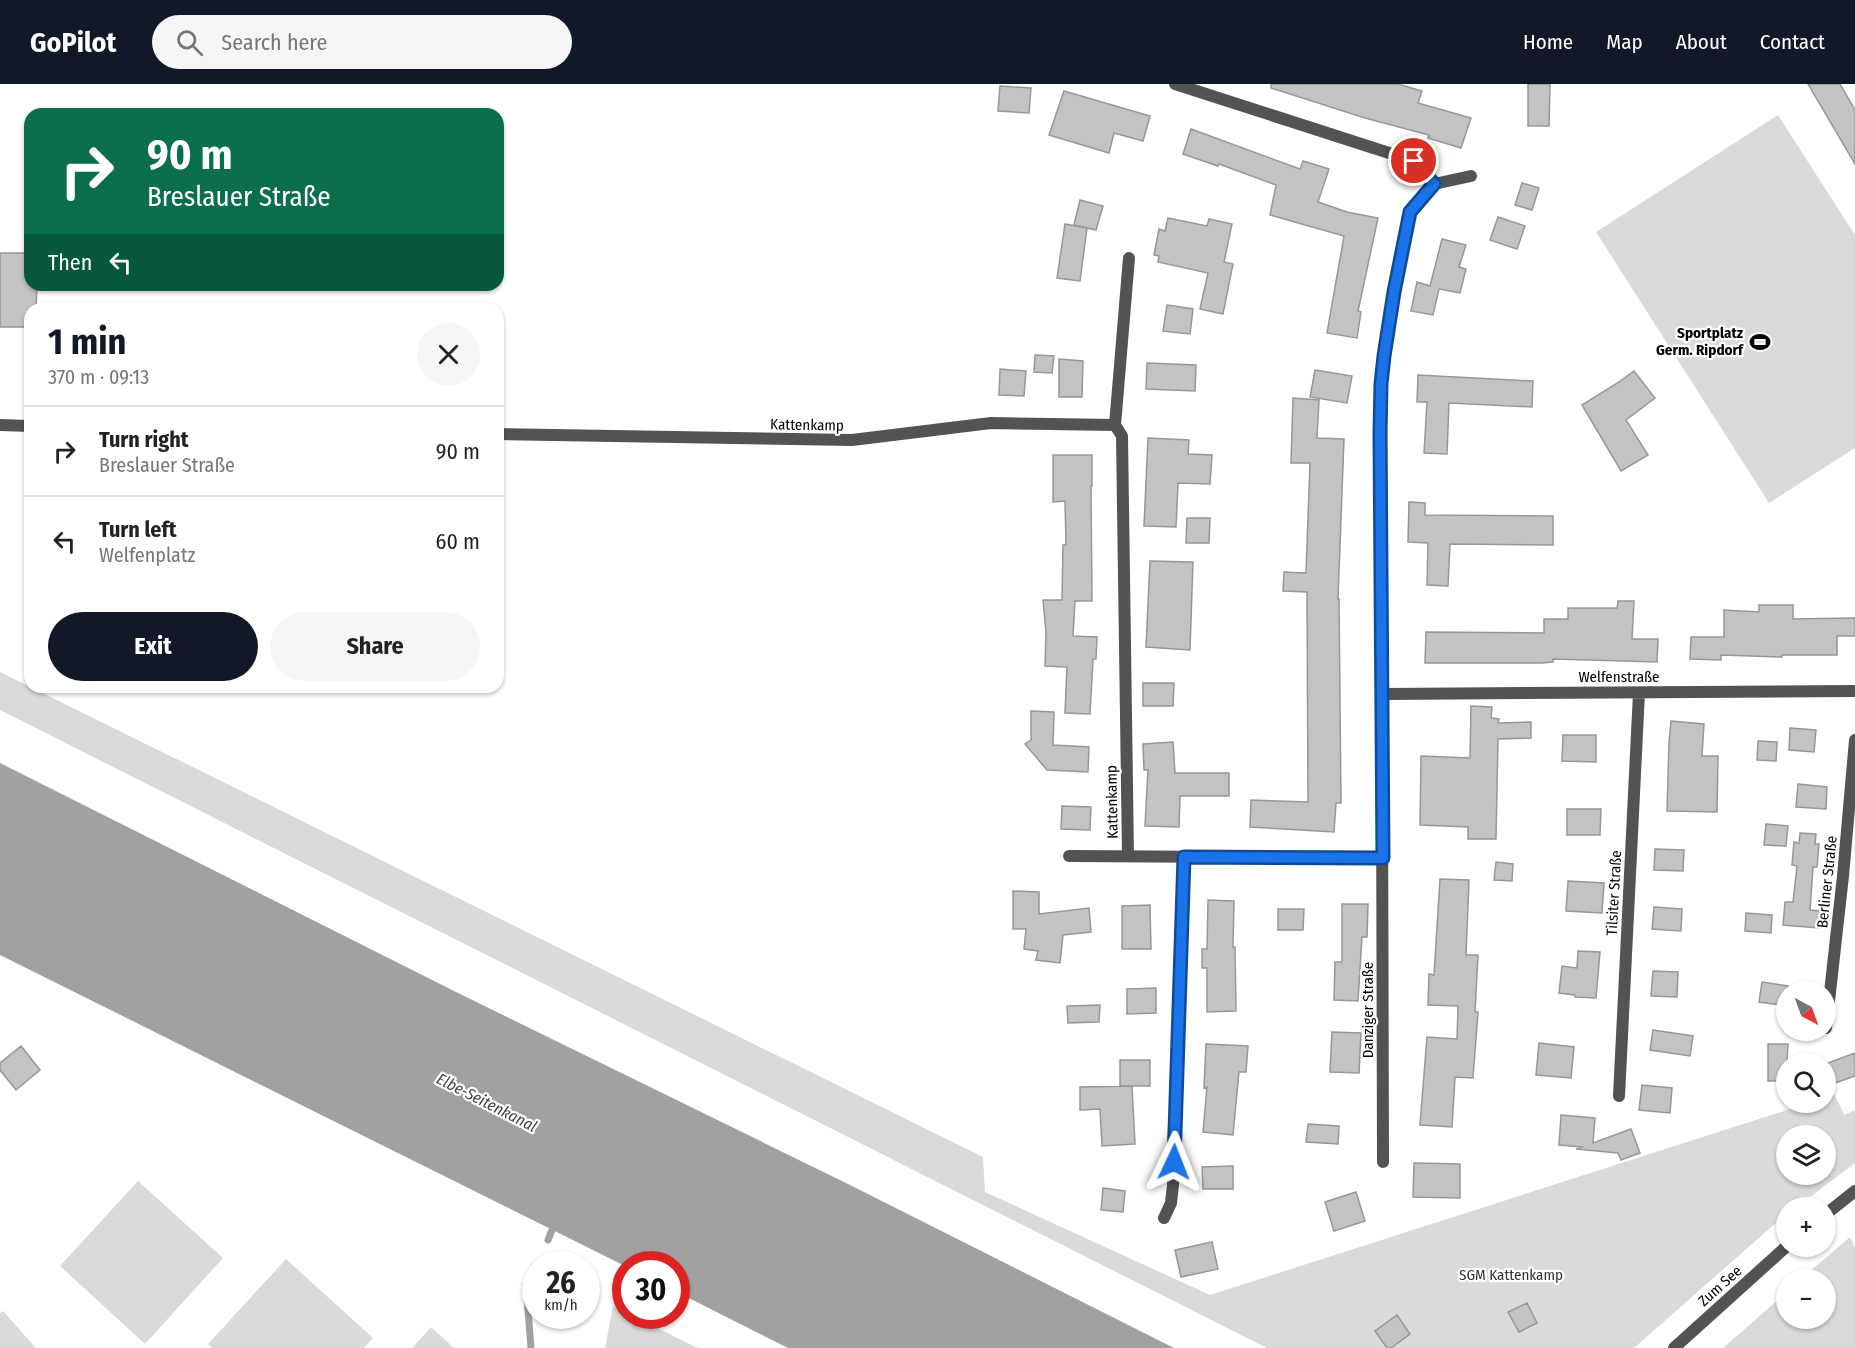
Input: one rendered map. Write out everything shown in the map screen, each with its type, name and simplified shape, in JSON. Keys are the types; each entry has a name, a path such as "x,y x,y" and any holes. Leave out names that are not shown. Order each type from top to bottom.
{"street":[{"path":"1175,84 1414,161 1434,184 1471,176"},
{"name":"Danziger Straße","path":"1383,1162 1381,384 1394,292 1410,212 1434,184"},
{"name":"Kattenkamp","path":"1128,856 1122,436 1115,425 1129,258"},
{"name":"Kattenkamp","path":"504,434 852,440 991,423 1115,425"},
{"path":"0,425 24,426"},
{"name":"Welfenstraße","path":"1383,694 1855,691"},
{"name":"Tilsiter Straße","path":"1619,1096 1639,693"},
{"name":"Berliner Straße","path":"1831,981 1855,740"},
{"path":"1069,856 1383,858"},
{"path":"1164,1218 1171,1203 1173,1185 1184,857"},
{"path":"1836,1206 1855,1191"},
{"name":"Zum See","path":"1674,1348 1776,1256"}],"green space":[{"name":"Sportplatz Germ. Ripdorf","path":"1778,115 1855,235 1855,448 1769,503 1596,232"},
{"name":"SGM Kattenkamp","path":"0,672 24,684 24,693 43,693 983,1157 985,1192 1210,1295 1778,1113 1836,1113 1836,1098 1844,1114 1842,1116 1855,1110 1855,1163 1836,1177 1836,1125 1776,1125 1776,1185 1826,1185 1810,1197 1776,1197 1776,1223 1634,1348 1267,1348 0,710"},
{"path":"138,1181 223,1258 145,1344 60,1266"},
{"path":"1850,1237 1855,1248 1855,1348 1723,1348 1776,1302 1776,1329 1836,1329 1836,1269 1813,1269 1827,1257 1836,1257 1836,1249"},
{"path":"286,1259 373,1338 364,1348 212,1348 208,1344"},
{"path":"3,1311 36,1348 0,1348 0,1313"},
{"path":"612,1311 612,1329 659,1329 698,1348 605,1348"},
{"path":"431,1327 454,1348 412,1348"}],"water":[{"name":"Elbe-Seitenkanal","path":"0,763 1174,1348 788,1348 690,1299 690,1251 612,1251 612,1260 600,1254 600,1251 595,1251 0,955"}],"building":[{"path":"1271,84 1398,84 1422,91 1418,103 1471,118 1461,148 1428,138 1429,135 1365,118 1271,88"},
{"path":"1528,84 1550,84 1549,126 1528,126"},
{"path":"1808,84 1840,84 1855,110 1855,164"},
{"path":"1000,86 1031,88 1029,113 998,111"},
{"path":"1064,91 1150,116 1143,141 1114,133 1109,153 1049,135"},
{"path":"1191,129 1300,169 1303,161 1329,169 1318,202 1347,212 1378,218 1358,311 1361,312 1357,338 1327,333 1344,236 1270,215 1276,185 1219,164 1218,166 1183,154"},
{"path":"1522,183 1539,188 1532,210 1515,205"},
{"path":"1080,200 1103,206 1096,230 1074,225"},
{"path":"1498,217 1525,226 1517,249 1490,240"},
{"path":"1168,218 1207,226 1209,219 1232,224 1224,262 1233,264 1223,314 1200,309 1208,273 1158,262 1159,256 1154,255 1159,229 1165,231"},
{"path":"1065,224 1087,228 1080,281 1057,278"},
{"path":"1442,239 1466,245 1459,267 1466,269 1460,293 1439,289 1433,315 1411,311 1417,282 1430,286"},
{"path":"0,253 24,253 24,291 37,291 36,303 24,303 24,327 0,327"},
{"path":"1167,305 1193,309 1190,334 1163,331"},
{"path":"1035,355 1054,356 1052,373 1034,372"},
{"path":"1059,359 1083,361 1082,397 1059,397"},
{"path":"1147,363 1196,365 1195,391 1146,389"},
{"path":"1000,369 1026,371 1024,396 999,395"},
{"path":"1315,370 1352,376 1347,403 1310,397"},
{"path":"1634,371 1655,398 1626,420 1648,455 1621,471 1582,405"},
{"path":"1418,375 1533,381 1532,407 1449,403 1447,454 1424,453 1427,402 1417,402"},
{"path":"1293,398 1319,400 1317,438 1344,439 1338,599 1341,803 1336,803 1334,832 1250,827 1251,800 1308,802 1307,592 1283,591 1284,572 1306,573 1310,463 1291,463"},
{"path":"1148,438 1189,440 1188,454 1212,455 1210,484 1178,483 1176,527 1144,526"},
{"path":"1053,455 1092,455 1092,601 1075,601 1073,636 1097,637 1096,659 1093,659 1090,714 1065,713 1067,667 1045,666 1046,632 1043,600 1062,600 1063,545 1066,545 1065,501 1053,502"},
{"path":"1409,502 1425,503 1425,515 1553,516 1553,545 1450,544 1448,586 1427,585 1428,543 1408,542"},
{"path":"1187,518 1210,518 1209,543 1186,543"},
{"path":"1150,561 1193,562 1190,650 1146,647"},
{"path":"1618,601 1634,601 1632,639 1658,639 1657,662 1553,659 1553,662 1541,663 1425,663 1426,632 1544,633 1544,619 1568,619 1568,608 1617,608"},
{"path":"1759,605 1793,605 1793,619 1855,618 1855,636 1837,636 1837,655 1782,655 1782,657 1721,655 1721,660 1690,659 1691,637 1724,637 1724,610 1759,612"},
{"path":"1143,683 1174,683 1173,706 1143,706"},
{"path":"1471,706 1492,707 1491,718 1499,719 1498,723 1531,722 1531,738 1498,739 1496,839 1468,839 1468,827 1420,825 1421,756 1470,758"},
{"path":"1031,711 1054,712 1053,745 1089,747 1088,772 1047,770 1025,744 1031,740"},
{"path":"1671,721 1704,724 1702,756 1718,756 1717,812 1667,811"},
{"path":"1790,728 1816,730 1814,752 1789,750"},
{"path":"1563,735 1596,735 1596,762 1562,761"},
{"path":"1758,741 1777,742 1776,761 1757,760"},
{"path":"1173,742 1175,773 1229,773 1229,796 1180,796 1179,827 1145,826 1148,770 1144,770 1143,744"},
{"path":"1798,784 1827,787 1826,809 1796,807"},
{"path":"1062,806 1091,807 1090,830 1061,829"},
{"path":"1567,809 1601,809 1600,835 1567,835"},
{"path":"1766,824 1788,826 1786,846 1764,845"},
{"path":"1800,833 1816,834 1815,844 1819,844 1817,867 1813,867 1810,910 1820,911 1819,928 1783,925 1785,902 1793,902 1797,866 1792,865 1794,842 1799,843"},
{"path":"1655,849 1684,850 1683,871 1654,870"},
{"path":"1496,862 1513,864 1512,881 1494,880"},
{"path":"1440,879 1469,880 1466,955 1478,955 1475,1012 1478,1012 1473,1078 1455,1077 1452,1127 1420,1125 1427,1037 1457,1039 1458,1006 1428,1005 1429,974 1434,975"},
{"path":"1568,881 1604,883 1602,913 1566,911"},
{"path":"1013,891 1039,892 1039,914 1089,908 1091,932 1063,935 1060,963 1036,960 1038,951 1024,949 1026,929 1013,929"},
{"path":"1208,900 1234,901 1233,947 1235,947 1236,1011 1207,1012 1207,968 1202,968 1202,949 1207,949"},
{"path":"1342,904 1368,904 1367,937 1362,937 1358,1001 1334,1000 1335,962 1342,962"},
{"path":"1150,905 1151,949 1122,949 1122,906"},
{"path":"1654,907 1682,909 1681,931 1652,929"},
{"path":"1278,909 1304,909 1303,930 1278,930"},
{"path":"1746,913 1772,915 1771,933 1745,931"},
{"path":"1578,951 1600,952 1596,998 1575,997 1575,995 1559,993 1562,966 1577,968"},
{"path":"1653,971 1678,972 1677,997 1651,996"},
{"path":"1762,982 1776,984 1776,1005 1759,1002"},
{"path":"1156,988 1156,1013 1127,1014 1127,989"},
{"path":"1100,1005 1099,1022 1068,1023 1067,1006"},
{"path":"1653,1030 1693,1036 1690,1056 1650,1050"},
{"path":"1332,1032 1361,1033 1359,1073 1330,1072"},
{"path":"1539,1043 1574,1047 1571,1078 1536,1075"},
{"path":"1206,1044 1248,1046 1246,1072 1239,1072 1233,1135 1203,1132 1207,1087 1204,1088"},
{"path":"1768,1044 1788,1044 1788,1053 1776,1053 1776,1081 1768,1081"},
{"path":"21,1046 40,1070 16,1090 0,1070 0,1063"},
{"path":"1855,1053 1855,1076 1836,1083 1836,1060"},
{"path":"1120,1060 1150,1060 1150,1086 1120,1086"},
{"path":"1642,1085 1672,1088 1670,1113 1639,1110"},
{"path":"1132,1086 1135,1144 1102,1146 1100,1109 1080,1110 1080,1087"},
{"path":"1561,1115 1595,1118 1593,1143 1631,1129 1640,1153 1621,1160 1618,1153 1559,1145"},
{"path":"1308,1124 1339,1126 1338,1144 1306,1142"},
{"path":"1414,1163 1460,1164 1460,1198 1413,1197"},
{"path":"1233,1166 1233,1189 1203,1189 1202,1167"},
{"path":"1103,1188 1125,1191 1123,1212 1101,1210"},
{"path":"1356,1192 1365,1221 1334,1231 1325,1202"},
{"path":"1212,1242 1218,1269 1181,1277 1175,1250"},
{"path":"1527,1303 1537,1323 1519,1332 1508,1312"},
{"path":"1397,1315 1410,1334 1391,1348 1387,1348 1375,1331"}],"waterway":[{"path":"548,1240 552,1230"},
{"path":"530,1329 531,1348"}],"place":[{"name":"Sportplatz Germ. Ripdorf","path":"1760,342"}],"route":[{"path":"1174,1162 1184,857 1383,858 1381,384 1394,292 1410,212 1434,184 1414,161"}]}
